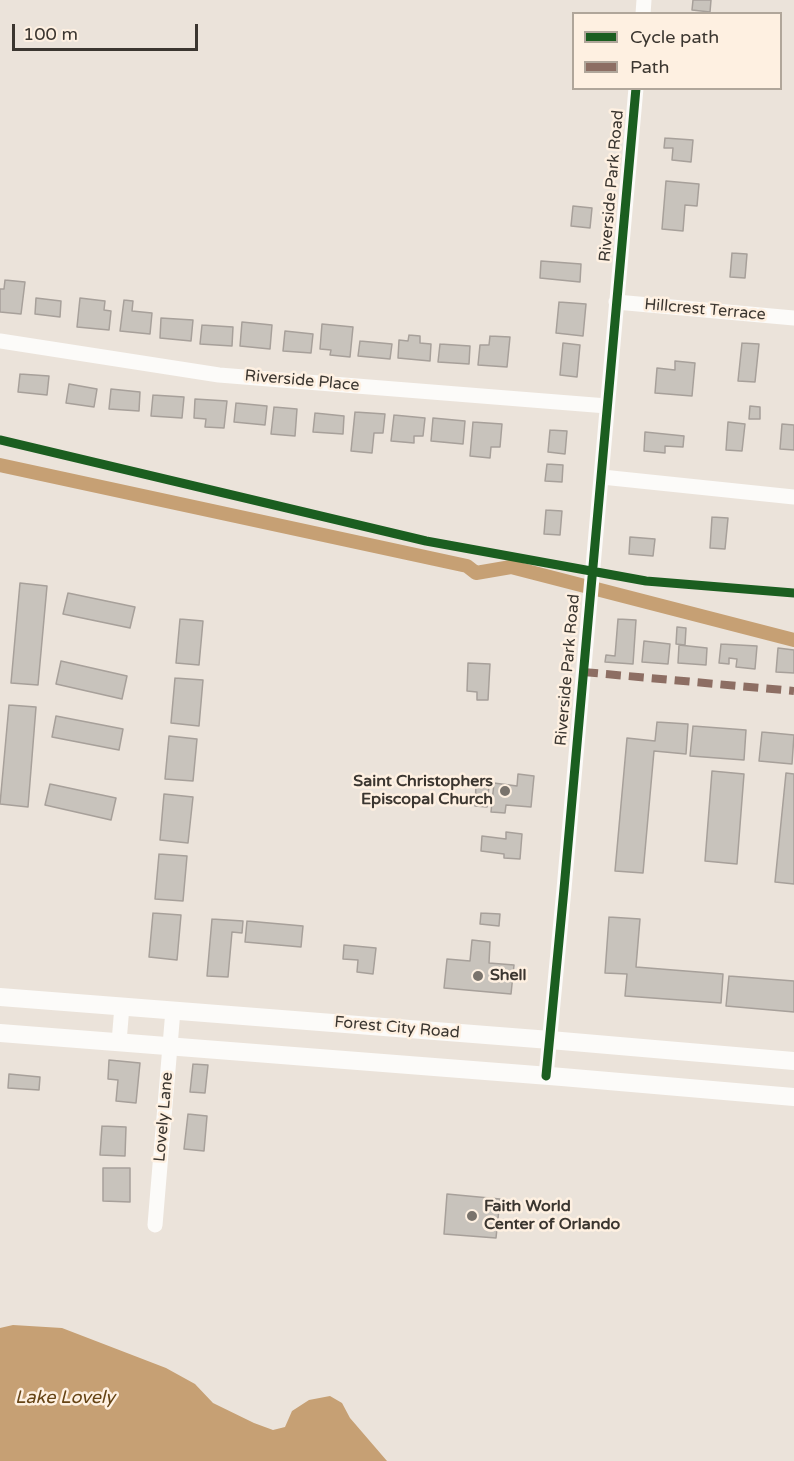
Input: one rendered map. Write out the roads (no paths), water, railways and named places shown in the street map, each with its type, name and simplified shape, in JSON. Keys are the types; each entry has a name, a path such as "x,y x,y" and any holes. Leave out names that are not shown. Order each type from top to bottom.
{"main road":[{"name":"Forest City Road","path":"0,997 794,1061"},
{"path":"0,1033 794,1097"}],"street":[{"name":"Riverside Park Road","path":"546,1076 636,90"},
{"name":"Hillcrest Terrace","path":"616,302 794,318"},
{"name":"Riverside Place","path":"0,341 219,375 606,406"},
{"path":"602,477 794,497"},
{"path":"119,1042 122,1006"},
{"name":"Lovely Lane","path":"154,1225 173,1010"}],"water":[{"name":"Lake Lovely","path":"13,1325 62,1328 166,1368 195,1384 213,1403 273,1430 285,1427 292,1411 309,1400 330,1396 342,1403 350,1418 387,1461 0,1461 0,1328"}],"waterway":[{"path":"0,465 467,566 476,573 511,567 794,640"}],"place":[{"name":"Saint Christophers Episcopal Church","path":"505,791"},
{"name":"Shell","path":"478,976"},
{"name":"Faith World Center of Orlando","path":"472,1216"}]}
